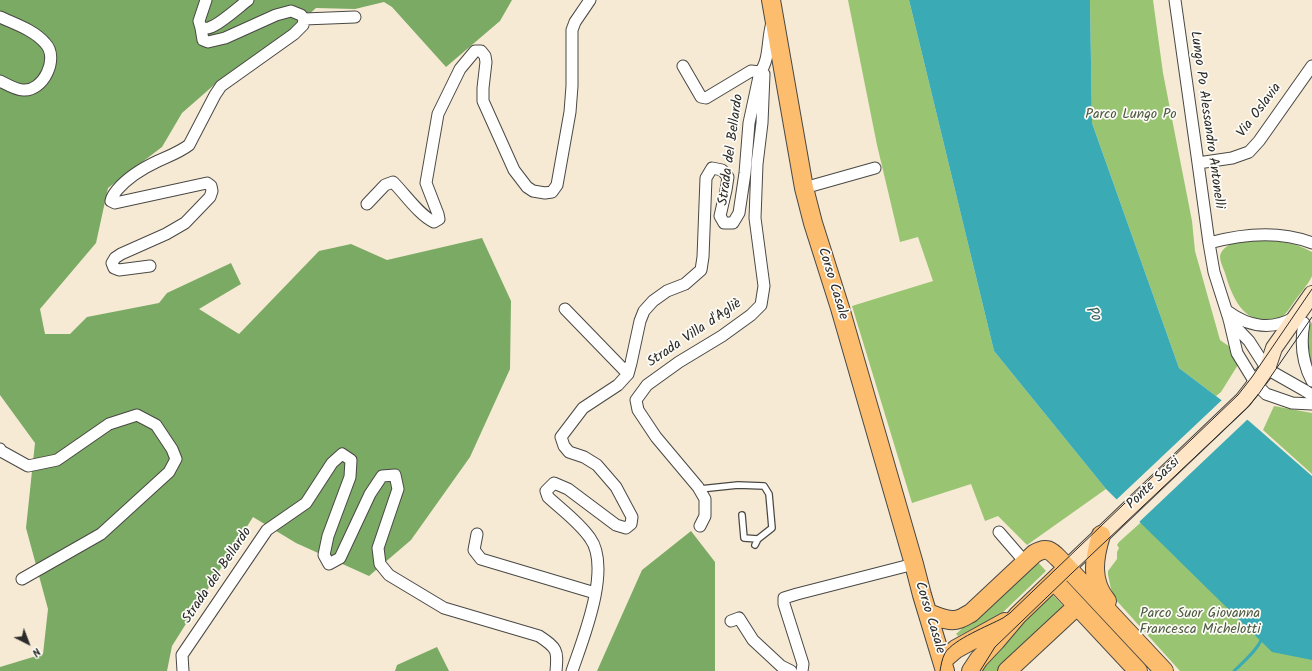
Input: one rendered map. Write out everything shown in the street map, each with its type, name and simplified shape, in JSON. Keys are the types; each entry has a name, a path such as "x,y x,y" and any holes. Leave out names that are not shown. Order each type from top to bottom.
{"main road":[{"name":"Corso Casale","path":"771,0 804,188 813,223 840,308 922,595 944,666"},
{"name":"Ponte Sassi","path":"1067,568 1241,402 1267,369 1280,359 1304,317 1312,294"},
{"path":"1102,534 1097,550 1095,574 1099,591 1130,626 1146,652"},
{"path":"928,613 952,620 959,619 971,613 1025,562 1040,550 1047,550 1053,552 1164,671"},
{"path":"972,671 979,659 1018,615 1067,568"},
{"path":"1054,581 1138,671"},
{"path":"1007,671 1077,606"},
{"path":"944,666 956,649 1018,615"},
{"path":"944,666 986,651"}],"street":[{"path":"206,0 200,21 203,40 208,42 225,38 276,15 291,11 301,15 304,19"},
{"path":"201,28 211,28 248,0"},
{"path":"367,204 385,185 393,182 429,219 434,222 439,219 426,183 438,114 460,69 475,51 481,51 486,56 483,101 514,170 527,187 533,191 545,193 552,192 557,185 570,112 572,86 572,30 575,22 590,0"},
{"name":"Lungo Po Alessandro Antonelli","path":"1175,0 1208,243 1214,272 1237,353 1256,384 1266,394 1292,403 1312,404"},
{"path":"0,17 36,35 47,44 51,55 50,65 44,78 36,87 23,91 0,81"},
{"path":"304,19 355,17"},
{"name":"Strada del Bellardo","path":"572,671 589,622 595,593 598,565 596,550 591,538 576,522 548,497 546,491 554,483 568,489 616,525 626,528 631,524 632,517 616,488 598,465 584,457 570,452 564,446 561,437 583,408 618,385 628,374 632,363 640,321 644,311 653,301 668,291 684,284 701,270 703,257 706,178 712,168 722,170 728,177 720,216 724,223 733,223 739,213 745,173 749,122 767,55 769,32 774,18"},
{"path":"150,266 119,270 114,268 112,263 115,258 121,254 166,234 185,223 210,197 212,191 211,186 207,183 114,203 111,200 112,197 120,186 135,174 184,150 189,145 221,86 294,34 303,25 304,19"},
{"name":"Strada del Bellardo","path":"683,66 701,97 706,98 752,71 762,70"},
{"name":"Via Oslavia","path":"1198,163 1232,158 1249,152 1259,141 1312,66"},
{"name":"Strada Villa d'Agliè","path":"700,526 705,516 705,499 656,437 638,410 636,400 647,385 678,362 740,324 761,306 764,286 755,218 757,164 762,123 765,76 762,70"},
{"path":"804,188 875,168"},
{"path":"1208,243 1232,237 1259,235 1282,236 1312,244"},
{"path":"564,309 628,374"},
{"path":"1227,315 1259,326 1280,324 1304,317 1302,348 1303,360 1312,380"},
{"name":"Lungo Po Alessandro Antonelli","path":"1227,315 1249,341 1267,369 1312,395"},
{"path":"0,449 28,466 57,460 109,424 137,415 156,425 172,449 176,459 165,476 101,534 22,579"},
{"name":"Strada del Bellardo","path":"183,671 182,655 267,530 306,503 332,463 342,454 352,460 350,477 328,536 324,555 329,564 340,558 370,494 382,476 395,475 398,489 378,548 380,564 388,575 444,608 539,636 552,645 557,656 556,671"},
{"path":"999,532 1025,562"},
{"path":"477,534 474,550 481,559 595,593"},
{"name":"Corso Casale","path":"802,671 803,664 784,604 784,598 914,564"},
{"path":"732,621 739,618 753,640 781,666 791,671"}],"lane":[{"path":"699,490 738,485 764,486 769,494 772,528 757,542 744,538 742,515"}],"green space":[{"path":"0,0 512,0 500,21 446,67 392,7 384,2 355,9 316,8 288,33 222,78 182,113 162,147 108,188 96,243 40,309 45,334 70,334 87,317 159,303 167,293 231,263 241,284 199,309 239,334 319,251 351,244 387,260 482,238 511,301 510,369 470,457 411,540 369,576 296,543 253,517 172,646 167,671 0,671 0,667 43,654 48,609 26,528 35,443 0,395"},
{"path":"848,0 909,0 994,351 1106,489 1027,545 998,516 985,521 971,484 912,503 852,306 933,281 918,237 900,242 877,145"},
{"name":"Parco Lungo Po","path":"1090,0 1153,0 1163,73 1192,221 1195,251 1220,340 1230,347 1241,360 1221,392 1216,396 1179,368 1092,123"},
{"path":"1258,240 1292,244 1312,252 1311,279 1286,313 1280,318 1272,320 1257,319 1244,311 1238,304 1230,289 1220,260 1220,255 1224,249 1233,243"},
{"path":"1312,322 1312,370 1307,359 1307,330"},
{"path":"1274,406 1312,413 1312,474 1263,430"},
{"name":"Parco Suor Giovanna Francesca Michelotti","path":"1148,516 1312,648 1312,671 1180,671 1116,600 1111,589 1108,575 1108,571 1117,559 1117,552 1119,548 1117,545 1119,542"},
{"path":"691,531 715,562 715,671 597,671 642,570"},
{"path":"1036,560 1046,571 999,616 958,636 956,634"},
{"path":"1052,594 1065,608 998,671 982,671 1005,640"},
{"path":"437,647 449,671 395,671 397,665"}],"water":[{"name":"Po","path":"909,0 1090,0 1092,123 1179,368 1249,421 1312,476 1312,660 1272,652 1106,489 994,351"}],"pier":[{"path":"1223,399 1249,418 1137,524 1115,501"}],"waterway":[{"path":"1234,671 1258,646 1262,637"}],"tram line":[{"path":"940,671 944,655 949,648 963,638 1010,613 1238,395 1312,289"},
{"path":"980,671 995,647 1247,408 1258,395 1312,317"}]}
